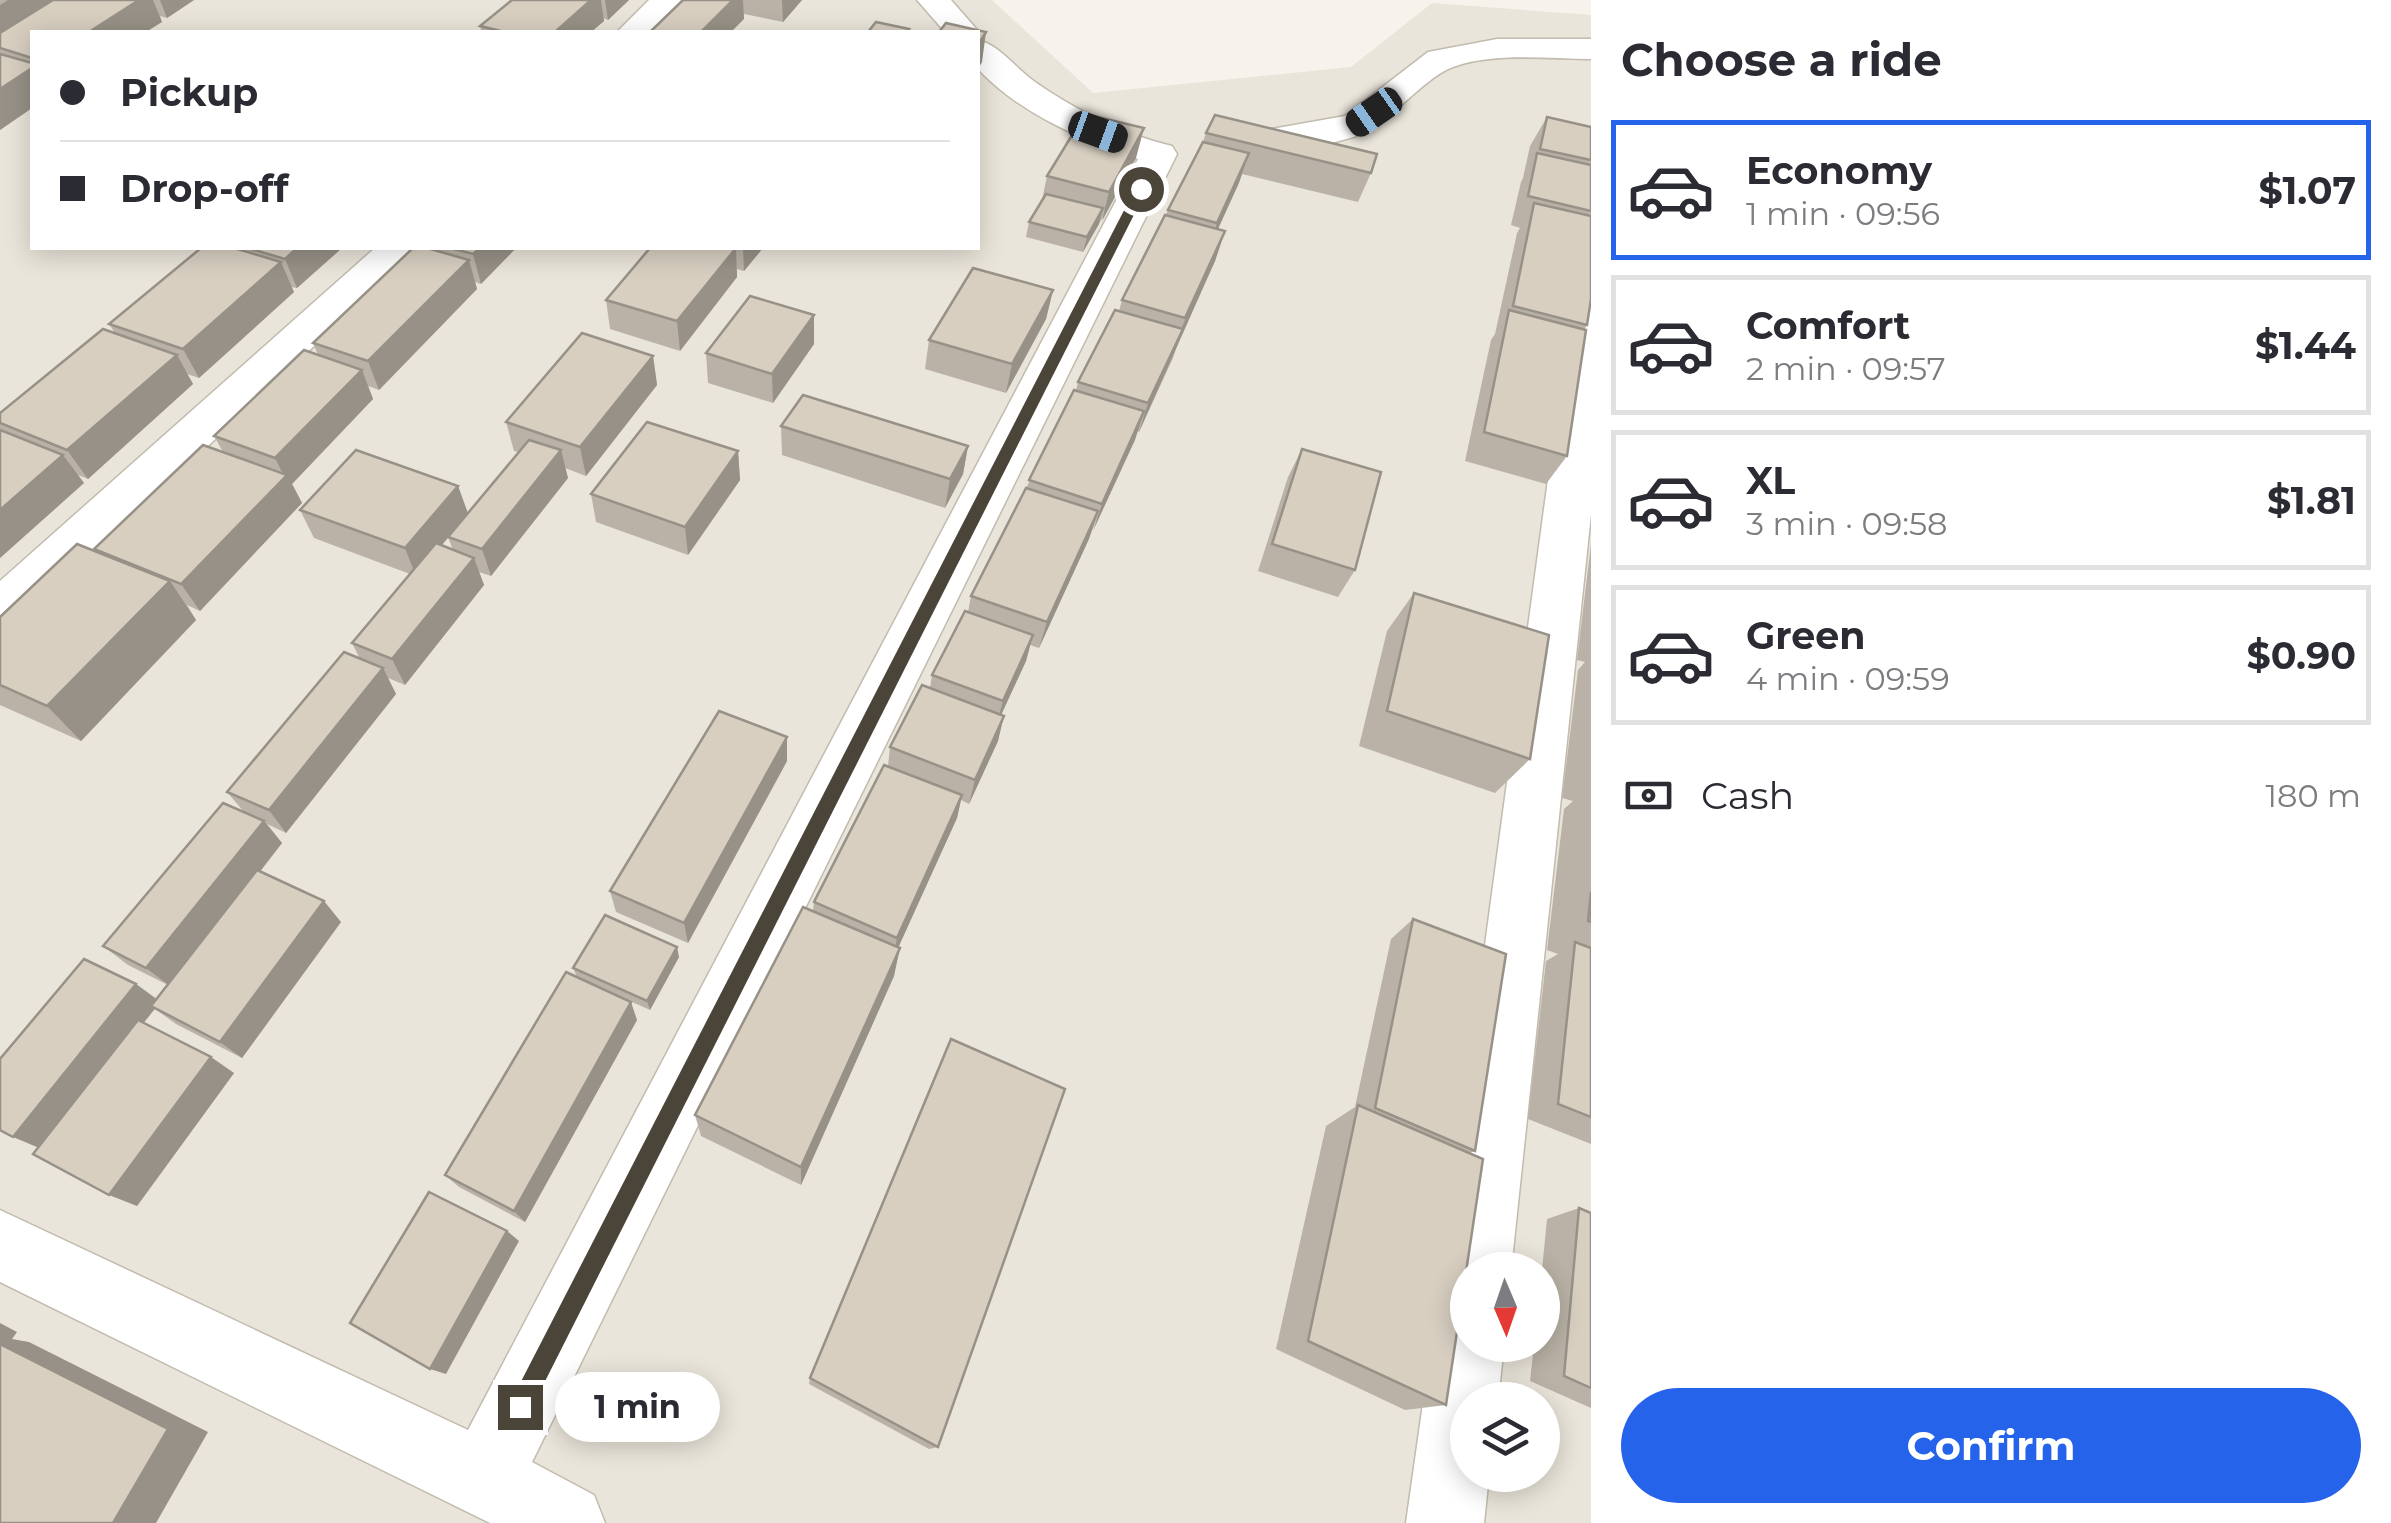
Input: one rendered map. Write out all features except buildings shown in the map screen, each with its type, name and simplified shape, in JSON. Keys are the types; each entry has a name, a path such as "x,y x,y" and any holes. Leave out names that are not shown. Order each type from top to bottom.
{"street":[{"path":"635,30 668,0"},
{"path":"933,0 960,30"},
{"path":"980,52 1002,78 1068,120 1159,154 1278,142 1357,124 1440,59 1497,49 1591,50"},
{"path":"484,1477 1159,154"},
{"path":"0,611 396,250"},
{"path":"1478,1252 1591,317"},
{"path":"0,1245 484,1477 566,1523"},
{"path":"1446,1523 1465,1362"}],"shaded area":[{"path":"0,0 992,0 1093,93 1351,67 1432,3 1591,15 1591,1523 0,1523"}],"route":[{"path":"520,1407 1141,189"}]}
